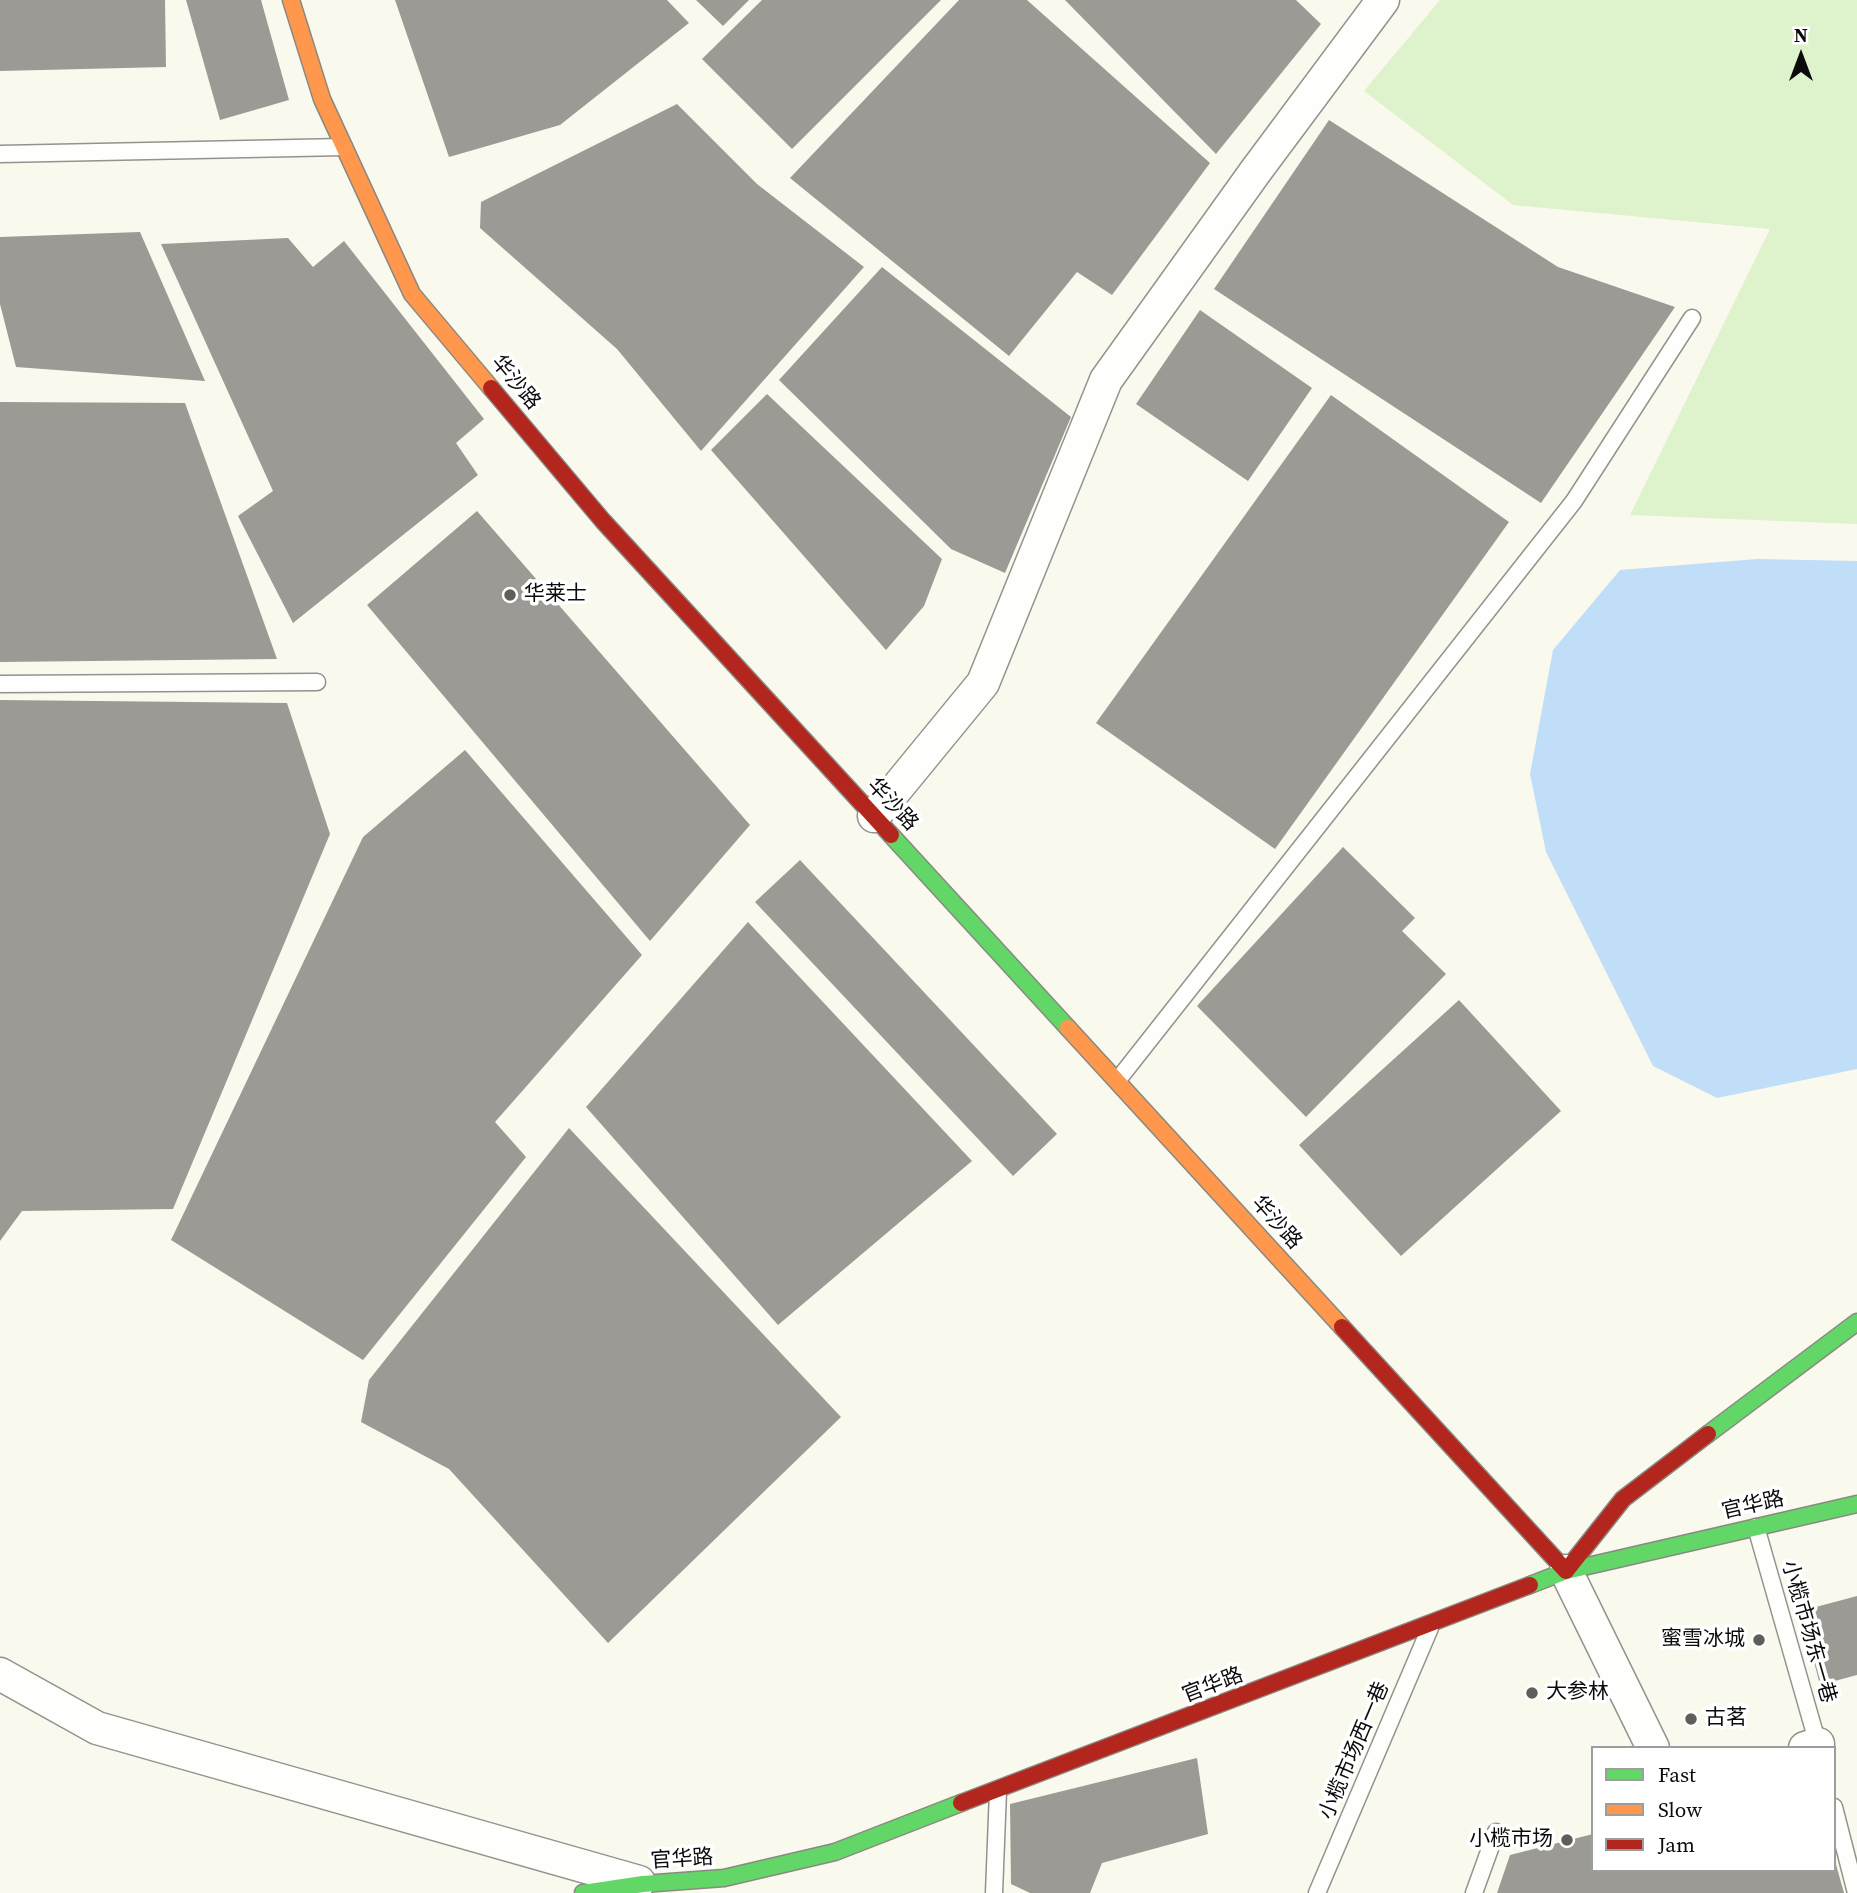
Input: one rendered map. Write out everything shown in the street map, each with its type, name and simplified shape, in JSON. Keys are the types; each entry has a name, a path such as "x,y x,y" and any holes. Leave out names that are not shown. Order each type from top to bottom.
{"street":[{"name":"华沙路","path":"291,0 322,99 412,294 603,521 1566,1571"},
{"path":"874,816 983,683 1106,380 1255,172 1383,0"},
{"path":"1652,1746 1566,1571 1623,1499 1857,1322"},
{"name":"官华路","path":"583,1893 643,1884 724,1878 835,1852 1566,1571 1857,1504"},
{"path":"0,1674 97,1728 643,1884"},
{"path":"724,1878 744,1888"}],"lane":[{"path":"0,153 344,147"},
{"path":"1117,1081 1574,501 1692,317"},
{"path":"0,684 317,682"},
{"name":"小榄市场东一巷","path":"1756,1527 1814,1746"},
{"name":"小榄市场西一巷","path":"1317,1893 1431,1625"},
{"path":"994,1893 998,1791"},
{"path":"1836,1815 1856,1893"},
{"path":"1474,1893 1496,1832"}],"green space":[{"path":"1440,0 1857,0 1857,524 1630,515 1770,229 1513,205 1364,91"}],"water":[{"path":"1757,559 1857,561 1857,1069 1717,1098 1653,1066 1546,852 1530,774 1553,650 1620,570"}],"building":[{"path":"0,0 165,0 166,67 0,71"},
{"path":"186,0 261,0 289,100 220,120"},
{"path":"395,0 667,0 689,23 560,125 449,157"},
{"path":"696,0 749,0 723,26"},
{"path":"762,0 941,0 792,149 702,59"},
{"path":"959,0 1027,0 1210,163 1112,295 1077,272 1009,356 790,178"},
{"path":"1065,0 1296,0 1321,24 1216,154"},
{"path":"677,104 757,184 864,267 701,451 617,349 480,228 481,202"},
{"path":"1329,120 1558,267 1675,307 1541,503 1214,289"},
{"path":"140,232 205,381 16,367 0,304 0,237"},
{"path":"288,238 313,267 344,241 484,419 456,443 478,475 293,623 238,516 273,491 161,244"},
{"path":"882,267 1071,417 1005,573 951,549 779,380"},
{"path":"1200,310 1312,388 1248,481 1136,404"},
{"path":"767,394 942,559 924,606 886,650 711,450"},
{"path":"1331,395 1509,522 1275,849 1096,723"},
{"path":"0,402 185,403 277,659 0,662"},
{"path":"477,511 750,825 650,941 367,605"},
{"path":"0,700 287,703 330,834 173,1209 22,1211 0,1241"},
{"path":"465,750 642,955 495,1122 526,1157 363,1360 171,1240 363,837"},
{"path":"1343,847 1415,918 1402,931 1446,974 1306,1117 1197,1006"},
{"path":"800,860 1057,1134 1013,1176 755,902"},
{"path":"748,922 972,1161 778,1325 586,1107"},
{"path":"1459,1000 1561,1111 1401,1256 1299,1145"},
{"path":"569,1128 841,1417 608,1643 449,1469 361,1422 369,1380"},
{"path":"1857,1596 1857,1675 1820,1685 1801,1611"},
{"path":"1197,1758 1208,1834 1102,1863 1090,1893 1030,1893 1011,1884 1010,1804"},
{"name":"小榄市场","path":"1591,1835 1591,1872 1836,1872 1836,1865 1844,1893 1497,1893 1510,1855"}],"traffic: fast":[{"path":"891,835 1068,1028"},
{"path":"1708,1434 1857,1322"},
{"path":"1530,1585 1566,1571 1857,1504"},
{"path":"583,1893 643,1884 724,1878 835,1852 961,1803"}],"traffic: slow":[{"path":"291,0 322,99 412,294 491,388"},
{"path":"1068,1028 1342,1327"}],"traffic: jam":[{"path":"491,388 603,521 891,835"},
{"path":"1342,1327 1566,1571 1623,1499 1708,1434"},
{"path":"961,1803 1530,1585"}],"place":[{"name":"华莱士","path":"510,595"},
{"name":"蜜雪冰城","path":"1759,1640"},
{"name":"大参林","path":"1532,1693"},
{"name":"古茗","path":"1691,1719"},
{"name":"小榄市场","path":"1567,1840"}]}
